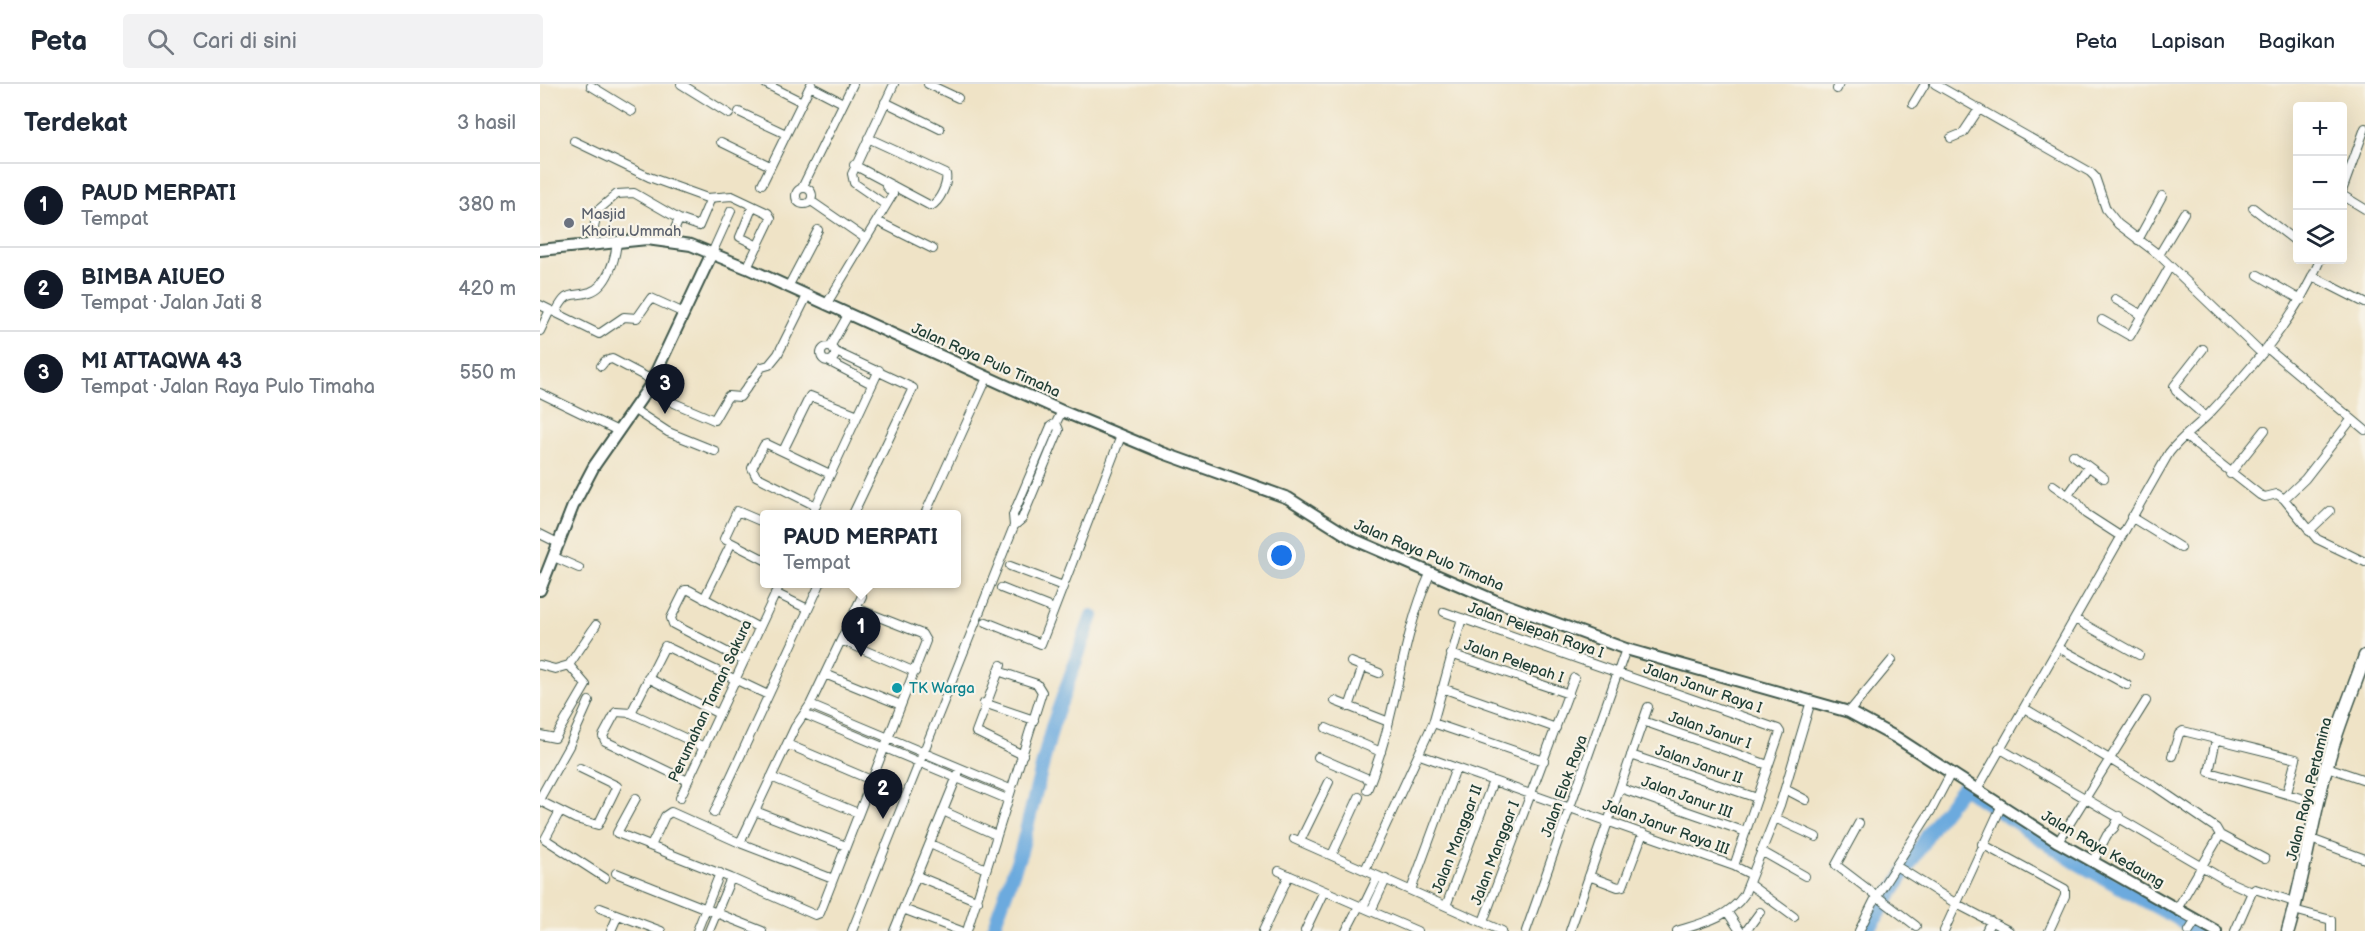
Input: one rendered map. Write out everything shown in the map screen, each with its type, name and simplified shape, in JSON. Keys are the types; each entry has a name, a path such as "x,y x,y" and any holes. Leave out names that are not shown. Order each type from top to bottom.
{"main road":[{"name":"Jalan Raya Pertamina","path":"2288,931 2337,730 2365,657"}],"street":[{"path":"766,84 802,102"},
{"path":"811,201 805,204 797,200 797,191 802,188 852,84"},
{"path":"886,205 854,183 854,167 894,84"},
{"path":"928,84 958,98"},
{"path":"1913,104 1925,84"},
{"path":"1935,84 2090,172 2095,177 2106,210 2118,224 2158,255 2264,351 2351,420 2363,425"},
{"path":"590,85 632,111"},
{"path":"684,85 729,114"},
{"path":"762,184 811,85 843,103"},
{"path":"885,102 940,129"},
{"path":"1951,138 1963,133 1979,109"},
{"path":"739,112 786,134"},
{"path":"2347,181 2365,128"},
{"path":"854,167 931,206 948,181 946,174 941,170 868,138"},
{"path":"574,141 649,177 711,198 732,196 770,215 767,228 747,268"},
{"path":"721,142 770,166"},
{"path":"826,305 877,222 893,191 854,167"},
{"path":"802,188 811,192 811,201"},
{"path":"591,245 597,211 608,205 617,194 634,193 679,219 699,226 711,198"},
{"path":"2138,240 2162,196"},
{"path":"2347,196 2365,208"},
{"path":"811,201 866,239"},
{"path":"753,206 740,237 759,246"},
{"path":"2253,208 2293,239"},
{"path":"540,590 573,506 594,466 650,384 731,212"},
{"path":"2158,255 2184,213"},
{"path":"670,241 679,219"},
{"path":"877,222 933,249"},
{"path":"788,287 818,230"},
{"name":"Jalan Raya Pulo Timaha","path":"540,250 617,245 647,239 670,241 708,262 747,268 788,287 805,299 826,305 846,319 1058,418 1119,442 1288,498 1347,536 1429,577 1625,652 1809,707 1849,712 1897,738 1950,775 1977,790"},
{"path":"540,332 553,311 568,294 590,292 601,285 613,261 617,245"},
{"path":"1977,790 2169,453 2206,417 2264,351 2301,300 2317,264"},
{"path":"2103,320 2130,336 2170,266"},
{"path":"2258,275 2301,300"},
{"path":"2312,276 2365,303"},
{"path":"540,305 599,334 624,317 637,318 651,298 684,313"},
{"path":"601,366 605,361 612,360 650,384 674,403 714,420 728,396 740,397 762,368 769,365 778,354 805,299"},
{"path":"2115,299 2142,315"},
{"path":"828,361 835,356 832,349 846,319"},
{"path":"855,510 912,392 910,385 832,349 821,352 821,357 872,384"},
{"path":"2203,349 2174,386 2176,391 2206,417"},
{"path":"814,510 879,370"},
{"path":"928,510 984,384"},
{"path":"540,393 618,430"},
{"path":"783,451 810,396 858,415"},
{"path":"633,410 668,432 715,451"},
{"path":"852,931 1041,460 1059,430 1058,418"},
{"path":"2284,499 2305,479 2351,420"},
{"path":"2230,474 2265,430"},
{"path":"2185,435 2230,474 2260,495 2265,497 2277,495 2284,499 2309,531 2332,548 2365,562"},
{"path":"986,622 1041,644 1119,442"},
{"path":"816,506 753,474 752,468 764,445 783,451 830,474"},
{"path":"2073,455 2104,478"},
{"path":"2068,495 2088,467"},
{"path":"2053,485 2068,495 2087,515 2120,536"},
{"path":"760,521 737,511 724,536 730,544 760,559"},
{"path":"2309,531 2330,511"},
{"path":"2131,517 2181,548"},
{"path":"540,534 560,544"},
{"path":"704,599 730,544"},
{"path":"554,557 579,568"},
{"path":"1010,566 1063,586"},
{"path":"1367,790 1389,722 1404,650 1429,577"},
{"name":"Perumahan Taman Sakura","path":"680,798 778,588"},
{"path":"714,813 818,588"},
{"path":"1001,588 1054,609"},
{"path":"744,661 670,621 685,590 759,628"},
{"path":"775,593 808,609"},
{"path":"740,843 787,744 810,705 861,596"},
{"path":"636,798 617,833 720,873 815,915 822,909 887,738 915,672 926,637 856,608"},
{"name":"Jalan Pelepah Raya I","path":"1444,612 1620,668"},
{"path":"1365,870 1433,723 1462,618"},
{"path":"2076,619 2139,655"},
{"path":"540,665 555,669 569,665 596,625"},
{"path":"841,640 915,672"},
{"path":"631,713 665,646 768,695"},
{"path":"2059,648 2127,685"},
{"name":"Jalan Elok Raya","path":"1526,931 1625,652"},
{"name":"Jalan Pelepah I","path":"1451,654 1569,694"},
{"path":"1849,712 1892,660"},
{"path":"1351,662 1379,673"},
{"path":"540,735 555,738 585,685 569,665"},
{"path":"1349,706 1363,666"},
{"path":"967,931 978,901 1010,789 1023,755 1042,692 1040,687 999,668 984,703 976,732 1023,755"},
{"name":"Jalan Janur Raya I","path":"1620,668 1775,727 1780,732 1734,866"},
{"path":"825,674 901,705"},
{"path":"648,678 719,714"},
{"name":"Jalan Manggar I","path":"1483,922 1574,678"},
{"path":"1442,688 1556,728"},
{"path":"580,768 616,786 617,790 598,825 591,825 540,800 569,746 589,701"},
{"path":"1335,701 1389,722"},
{"path":"2058,842 2146,701"},
{"path":"984,703 1034,720"},
{"path":"810,705 1010,789"},
{"path":"1570,931 1648,707"},
{"path":"1677,931 1728,913 1738,904 1749,884 1775,818 1809,707"},
{"path":"2024,708 2164,793 2216,828 2220,834 2265,859"},
{"path":"688,781 603,739 616,712 631,713 704,747"},
{"path":"804,714 957,776 1007,799"},
{"name":"Jalan Janur I","path":"1643,721 1768,765"},
{"path":"1433,723 1544,761"},
{"path":"1326,728 1381,752"},
{"path":"2172,756 2181,732 2296,759 2287,794"},
{"path":"2216,740 2209,772 2319,803"},
{"path":"787,744 871,780"},
{"path":"1999,748 2118,816 2201,867 2252,892"},
{"name":"Jalan Janur Raya III","path":"1420,755 1643,833 1734,866 1752,875"},
{"name":"Jalan Janur II","path":"1631,755 1757,798"},
{"path":"1318,757 1371,780"},
{"path":"2327,767 2365,780"},
{"path":"894,931 961,768"},
{"path":"1411,890 1456,768"},
{"path":"1859,931 1901,869 1950,775"},
{"path":"771,777 858,813"},
{"name":"Jalan Manggar II","path":"1446,906 1493,781"},
{"path":"1329,782 1297,840 1502,931"},
{"path":"993,792 996,783"},
{"name":"Jalan Janur III","path":"1620,788 1746,832"},
{"path":"1785,789 1806,800"},
{"name":"Jalan Raya Kedaung","path":"1977,790 1998,812 2058,842 2177,909 2192,926 2216,931"},
{"path":"1332,855 1359,797"},
{"path":"560,811 545,839 605,878"},
{"path":"755,811 846,846"},
{"path":"943,811 996,836"},
{"path":"651,846 665,816 671,812 740,843 833,879"},
{"path":"1944,931 1998,812"},
{"path":"2093,862 2107,835 2114,830 2118,816"},
{"path":"1775,818 1816,837"},
{"path":"1859,823 1836,864 1916,926"},
{"path":"1589,876 1618,887 1623,886 1643,833"},
{"path":"2177,909 2220,834"},
{"path":"2311,839 2365,859"},
{"path":"1982,843 2065,889 2065,896 2049,931"},
{"path":"930,844 986,869"},
{"path":"1761,851 1805,876"},
{"path":"1901,869 1955,903 2009,931"},
{"path":"1279,871 1417,931"},
{"path":"616,873 762,931"},
{"path":"697,931 720,873"},
{"path":"1263,931 1289,875"},
{"path":"917,876 978,901"},
{"path":"1346,931 1364,908 1382,877"},
{"path":"709,931 731,878"},
{"path":"1749,884 1794,917"},
{"path":"2235,931 2255,889 2331,920 2331,931"},
{"path":"1305,931 1324,891"},
{"path":"600,908 661,931"},
{"path":"903,909 962,931"},
{"path":"1746,931 1760,912"},
{"path":"1728,913 1737,930"},
{"path":"611,931 618,915"},
{"path":"1986,931 1991,921"}],"waterway":[{"path":"992,931 1021,851 1052,727 1092,616"},
{"path":"1868,931 1937,820 1963,787 2075,862 2199,931"}],"place":[{"name":"Masjid Khoiru Ummah","path":"569,223"},
{"name":"MI ATTAQWA 43","path":"665,414"},
{"name":"PAUD MERPATI","path":"861,657"},
{"name":"TK Warga","path":"897,688"},
{"name":"BIMBA AIUEO","path":"883,819"}]}
